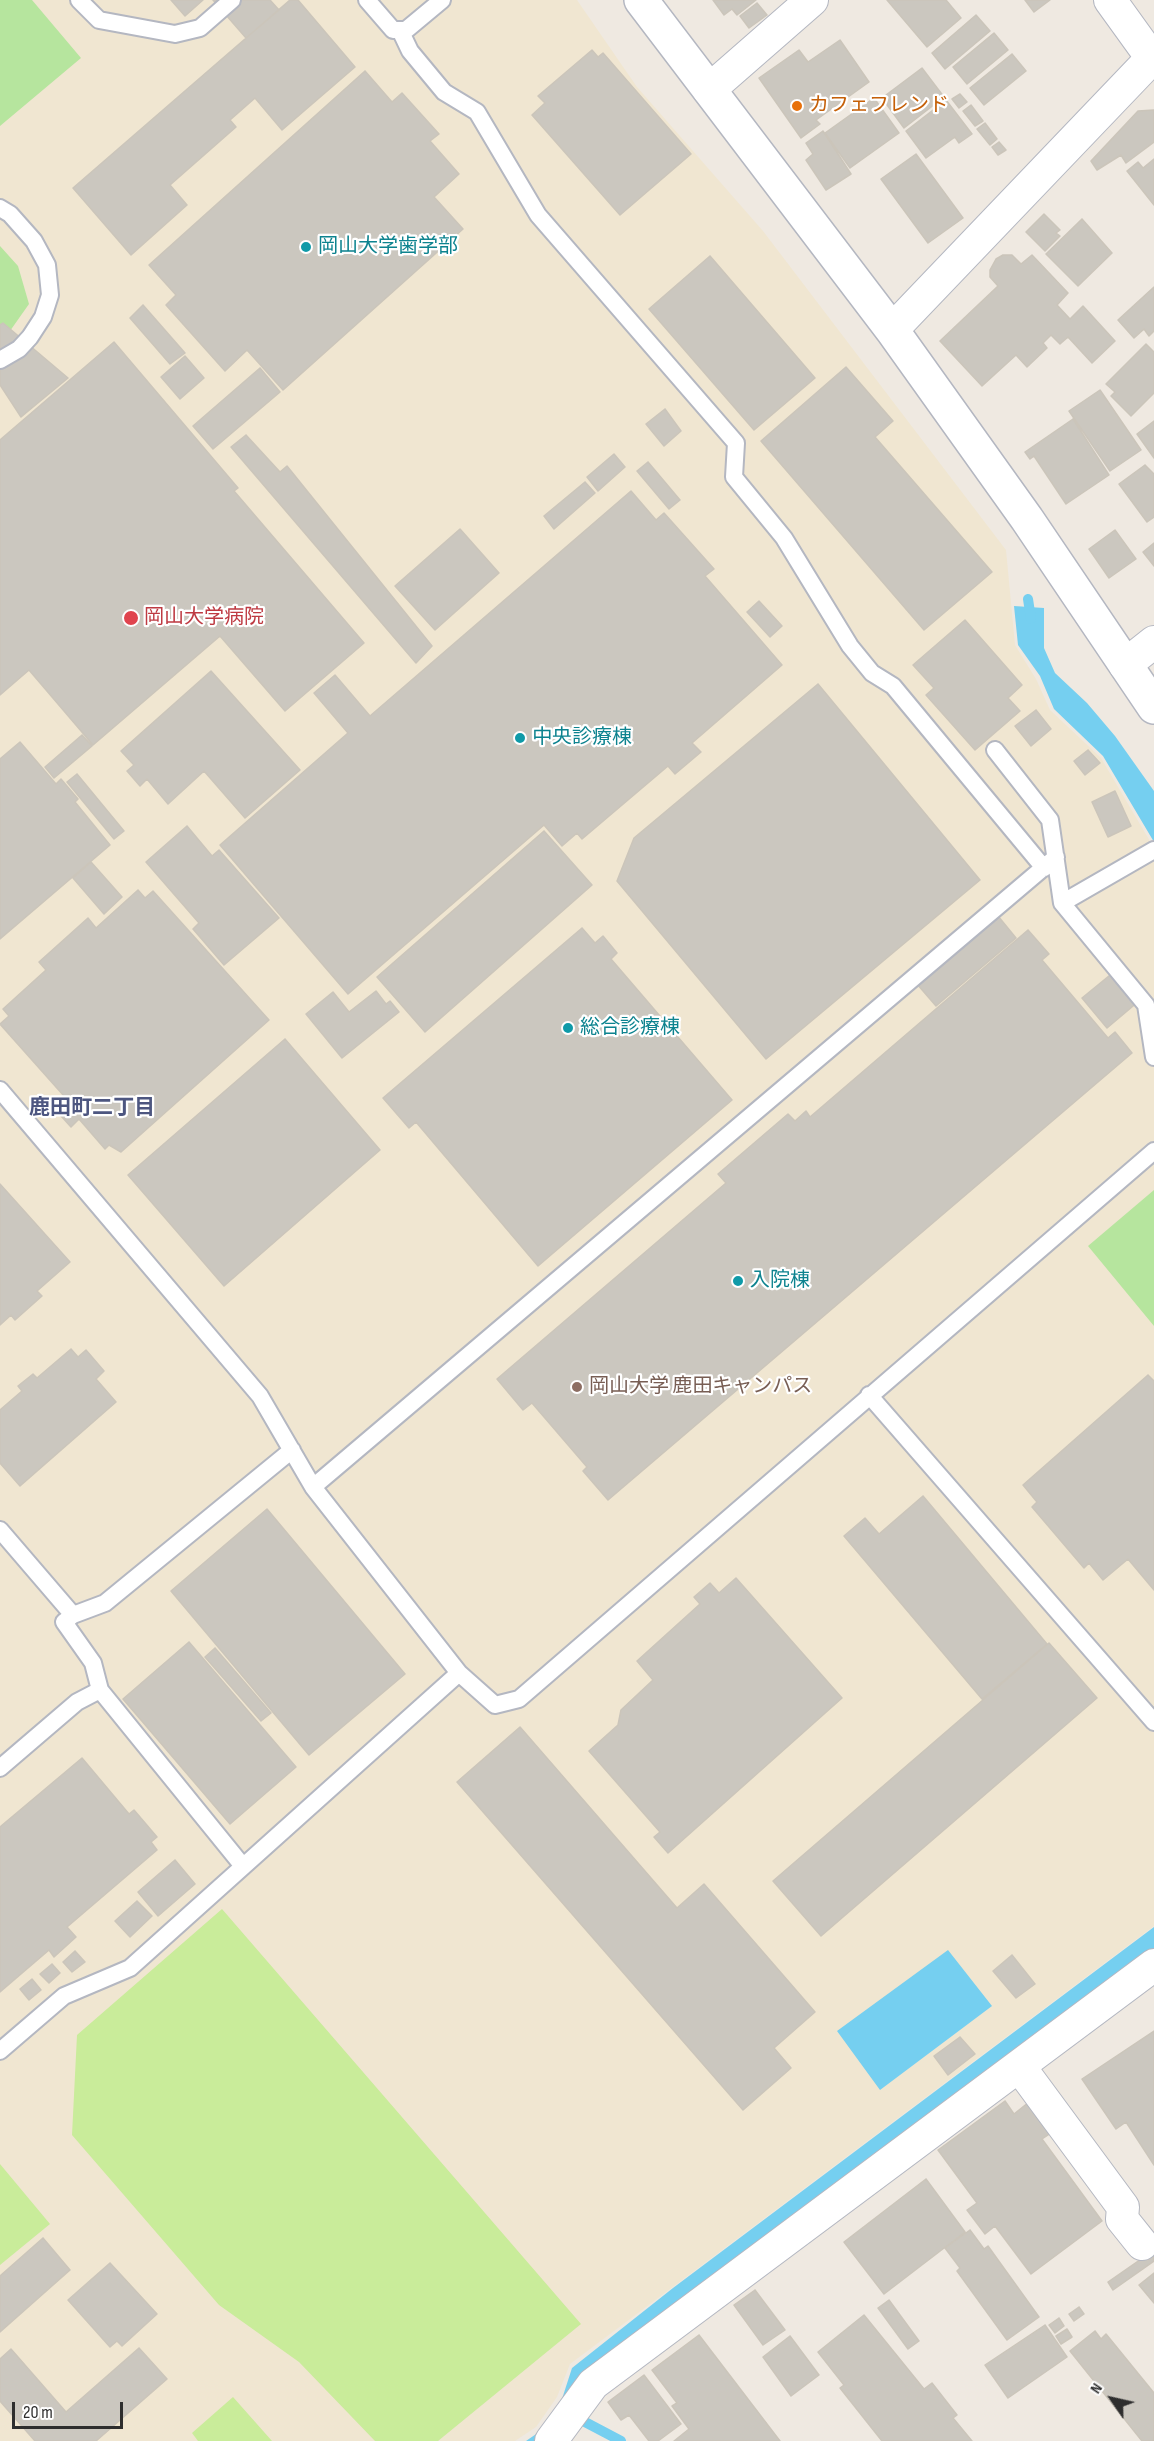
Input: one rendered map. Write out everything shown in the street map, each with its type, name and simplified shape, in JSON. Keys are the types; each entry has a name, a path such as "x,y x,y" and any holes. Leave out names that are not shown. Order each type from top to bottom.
{"street":[{"path":"641,0 892,330 1027,519 1154,707"},
{"path":"709,90 812,0"},
{"path":"892,330 1153,58 1110,0"},
{"path":"1125,665 1154,642"},
{"path":"551,2441 593,2384 1154,1965"},
{"path":"1019,2066 1123,2207 1122,2219 1142,2244"}],"lane":[{"path":"79,0 99,20 175,34 200,28 232,0"},
{"path":"367,0 393,30 406,30 442,0"},
{"path":"400,30 410,51 444,92 477,112 538,215 736,443 734,477 784,538 850,645 872,673 893,686 1050,863"},
{"path":"0,208 10,214 34,241 47,265 50,295 43,317 30,337 19,349 0,360"},
{"path":"995,750 1050,820 1050,863 1062,903 1146,1005 1154,1056"},
{"path":"1062,903 1153,851"},
{"path":"313,1487 1050,863"},
{"path":"0,1090 260,1396 313,1487 459,1673 495,1705 519,1699 1154,1151"},
{"path":"869,1395 1154,1722"},
{"path":"242,1865 100,1690 93,1663 64,1622 72,1615 105,1603 292,1449"},
{"path":"0,1530 72,1615"},
{"path":"0,2051 64,1996 130,1968 242,1865 459,1673"},
{"path":"0,1768 77,1702 100,1690"}],"shaded area":[{"name":"岡山大学 鹿田キャンパス","path":"0,0 577,0 637,87 763,231 1006,550 1015,645 1036,679 1050,710 1101,758 1154,848 1154,1926 570,2364 557,2397 536,2427 515,2441 0,2441"}],"green space":[{"path":"0,0 32,0 81,58 0,126"},
{"path":"0,246 18,266 29,304 5,338 0,340"},
{"path":"1154,1190 1154,1326 1088,1246"},
{"path":"222,1909 581,2324 438,2441 375,2441 299,2362 219,2305 72,2135 77,2035"},
{"path":"0,2164 50,2224 0,2265"},
{"path":"233,2397 272,2441 198,2441 192,2433"}],"water":[{"path":"1014,606 1044,608 1044,648 1055,673 1087,703 1115,736 1154,791 1154,842 1103,756 1054,709 1040,676 1018,645"},
{"path":"1154,1927 1154,1950 541,2441 526,2441 539,2432 562,2399 572,2368 673,2288"},
{"path":"948,1950 992,2006 880,2090 837,2031"}],"building":[{"path":"171,0 203,0 185,16"},
{"path":"213,0 270,0 279,10 246,38"},
{"path":"290,0 298,0 355,67 282,130 255,98 230,120 236,127 170,185 187,205 131,255 73,188"},
{"path":"713,0 756,0 737,15 732,9 724,15"},
{"path":"887,0 946,0 961,18 927,47"},
{"path":"1025,0 1050,0 1034,12"},
{"path":"757,3 767,15 749,28 740,16"},
{"path":"976,15 990,31 945,69 932,53"},
{"path":"994,33 1008,50 967,84 953,67"},
{"path":"840,40 869,82 816,120 820,124 801,138 759,78 799,50 808,62"},
{"path":"592,50 598,57 603,53 691,154 620,215 532,115 545,103 538,96"},
{"path":"1012,54 1026,71 984,105 970,88"},
{"path":"922,68 944,97 904,128 882,98"},
{"name":"岡山大学歯学部","path":"365,71 392,102 402,93 439,134 430,141 459,174 434,197 463,229 283,390 247,350 225,371 166,305 176,295 149,265"},
{"path":"960,94 967,102 959,108 952,99"},
{"path":"874,98 899,133 850,168 825,133"},
{"path":"946,100 972,134 959,143 955,137 926,158 906,131"},
{"path":"971,105 983,121 975,126 963,111"},
{"path":"1154,110 1154,142 1126,163 1121,155 1097,170 1091,161 1138,111"},
{"path":"985,123 997,139 990,145 977,129"},
{"path":"823,131 851,174 826,190 806,160 813,154 806,143"},
{"path":"999,142 1006,150 998,155 992,147"},
{"path":"916,154 963,218 928,243 881,179"},
{"path":"1154,159 1154,205 1127,171 1138,162 1143,168"},
{"path":"1044,214 1060,230 1056,233 1060,236 1045,251 1026,232"},
{"path":"1082,219 1112,253 1078,286 1046,254"},
{"path":"1003,255 1012,255 1021,264 1032,255 1068,293 1057,305 1070,319 1083,306 1115,341 1092,363 1068,337 1060,344 1051,335 1043,343 1047,348 1027,367 1016,355 982,386 940,341 998,286 990,277 990,270 996,259"},
{"path":"710,256 815,378 754,430 649,309"},
{"path":"1154,287 1154,331 1149,336 1144,329 1134,338 1118,320"},
{"path":"143,305 185,353 170,364 130,318"},
{"path":"3,323 68,378 21,417 0,385 0,325"},
{"path":"114,342 238,488 234,491 364,643 285,711 220,636 93,745 29,670 0,695 0,440"},
{"path":"1146,344 1154,352 1154,393 1131,416 1111,396 1115,392 1106,384"},
{"path":"185,356 204,378 180,399 161,377"},
{"path":"846,367 893,421 875,437 992,572 924,630 761,441"},
{"path":"260,368 280,392 213,449 193,426"},
{"path":"1100,390 1141,450 1110,471 1069,411"},
{"path":"665,409 681,431 664,446 646,424"},
{"path":"1073,419 1109,475 1066,504 1034,456 1030,459 1025,452"},
{"path":"1154,421 1154,458 1137,434"},
{"path":"246,435 280,472 287,466 432,646 416,663 231,447"},
{"path":"614,454 625,467 598,491 587,477"},
{"path":"648,462 680,500 669,509 637,471"},
{"path":"1145,465 1154,474 1154,517 1147,522 1119,484"},
{"path":"585,482 595,493 554,529 544,516"},
{"name":"中央診療棟","path":"631,491 656,520 664,513 714,569 705,576 782,665 692,743 701,752 675,774 668,766 582,839 577,833 562,846 544,825 348,994 220,845 348,733 314,693 335,675 370,716"},
{"path":"460,529 499,573 435,630 395,586"},
{"path":"1115,530 1136,559 1109,578 1089,549"},
{"path":"1154,543 1154,566 1143,552"},
{"path":"759,601 782,626 770,637 747,612"},
{"path":"965,620 1022,685 1008,698 1020,711 975,750 926,695 934,688 913,665"},
{"path":"211,671 300,770 245,818 204,771 168,804 147,779 140,786 127,771 134,765 121,751"},
{"path":"818,684 980,880 766,1059 617,881 634,838"},
{"path":"1036,710 1051,729 1031,746 1015,726"},
{"path":"82,735 92,746 54,778 45,767"},
{"path":"20,742 56,784 61,779 78,799 75,802 110,845 0,939 0,759"},
{"path":"1088,750 1100,763 1085,775 1074,761"},
{"path":"77,774 124,831 114,839 67,782"},
{"path":"1115,791 1131,826 1108,837 1092,802"},
{"path":"187,826 212,856 219,850 279,918 224,965 193,929 199,923 146,862"},
{"path":"544,831 592,885 425,1032 377,977"},
{"path":"91,862 122,897 104,914 73,878"},
{"path":"138,890 145,898 153,891 269,1020 121,1152 109,1145 105,1149 79,1119 71,1127 52,1106 64,1096 0,1024 9,1016 3,1009 46,970 39,962 88,918 96,928"},
{"path":"998,916 1016,938 936,1006 917,984"},
{"name":"総合診療棟","path":"582,928 595,943 603,936 617,953 611,959 732,1100 538,1266 416,1122 409,1128 383,1098"},
{"name":"入院棟","path":"1028,930 1049,954 1042,960 1108,1038 1115,1032 1132,1053 608,1500 583,1471 587,1467 532,1403 523,1410 497,1379 726,1183 718,1174 788,1114 795,1121 806,1111 810,1117"},
{"path":"1115,971 1139,1001 1107,1028 1082,998"},
{"path":"376,991 386,1004 390,1001 399,1012 342,1058 306,1014 333,992 349,1012"},
{"path":"285,1039 380,1150 224,1286 128,1175"},
{"path":"0,1184 70,1262 37,1291 42,1296 15,1320 11,1315 0,1325"},
{"path":"71,1349 78,1357 86,1350 104,1371 96,1379 116,1402 20,1486 0,1463 0,1410 22,1391 18,1386 33,1374 37,1378"},
{"path":"1148,1375 1154,1381 1154,1590 1128,1559 1103,1580 1089,1563 1084,1568 1032,1507 1037,1502 1023,1485"},
{"path":"923,1496 1047,1644 982,1699 844,1536 865,1518 879,1534"},
{"path":"267,1509 405,1674 309,1755 171,1591"},
{"path":"736,1578 842,1698 668,1853 654,1837 660,1832 589,1751 618,1725 621,1710 653,1680 637,1661 700,1604 694,1597 710,1583 719,1593"},
{"path":"189,1642 296,1767 230,1824 123,1699"},
{"path":"1049,1643 1097,1698 821,1936 773,1881"},
{"path":"215,1648 271,1713 261,1721 205,1657"},
{"path":"520,1727 677,1908 704,1884 815,2012 774,2048 791,2068 743,2110 457,1782"},
{"path":"82,1758 129,1814 134,1810 157,1837 151,1842 157,1850 67,1927 76,1937 54,1957 49,1950 0,1992 0,1827"},
{"path":"175,1860 195,1884 158,1916 138,1892"},
{"path":"137,1901 152,1916 130,1937 115,1921"},
{"path":"75,1951 85,1962 72,1972 63,1962"},
{"path":"1012,1955 1035,1984 1016,1998 993,1971"},
{"path":"52,1964 60,1973 49,1983 40,1974"},
{"path":"32,1979 41,1990 29,2000 20,1989"},
{"path":"1154,2031 1154,2165 1126,2122 1116,2129 1082,2079"},
{"path":"960,2037 975,2054 948,2075 934,2056"},
{"path":"1005,2101 1014,2114 1029,2102 1051,2133 1042,2139 1102,2221 1031,2274 995,2226 985,2234 967,2210 977,2203 938,2150"},
{"path":"926,2179 965,2232 884,2294 844,2242"},
{"path":"970,2230 984,2249 988,2246 1039,2317 1007,2340 957,2271 960,2268 945,2248"},
{"path":"43,2238 70,2270 0,2332 0,2276"},
{"path":"1154,2250 1154,2261 1113,2290 1108,2282"},
{"path":"110,2263 157,2314 122,2346 117,2341 110,2347 68,2300"},
{"path":"1154,2273 1154,2303 1139,2285"},
{"path":"755,2290 785,2330 763,2345 734,2305"},
{"path":"889,2300 919,2341 908,2349 878,2308"},
{"path":"1079,2307 1084,2314 1074,2321 1069,2314"},
{"path":"864,2315 924,2389 932,2383 957,2415 953,2418 972,2441 882,2441 840,2388 844,2385 818,2352"},
{"path":"1059,2318 1064,2326 1055,2333 1049,2325"},
{"path":"1045,2325 1067,2357 1008,2398 985,2365"},
{"path":"1067,2329 1072,2337 1061,2344 1056,2336"},
{"path":"1095,2331 1101,2339 1106,2334 1154,2393 1154,2441 1142,2441 1070,2351"},
{"path":"699,2335 780,2441 674,2441 689,2429 672,2406 677,2403 652,2370"},
{"path":"790,2336 819,2375 791,2396 763,2357"},
{"path":"139,2348 167,2379 96,2441 35,2441 0,2401 0,2359 11,2349 66,2412"},
{"path":"644,2375 681,2424 658,2441 649,2441 629,2415 621,2420 608,2402"}],"waterway":[{"path":"1028,599 1031,619"},
{"path":"585,2422 621,2441"}],"place":[{"name":"カフェフレンド","path":"797,106"},
{"name":"岡山大学歯学部","path":"306,247"},
{"name":"岡山大学病院","path":"131,618"},
{"name":"中央診療棟","path":"520,738"},
{"name":"総合診療棟","path":"568,1028"},
{"name":"入院棟","path":"738,1281"},
{"name":"岡山大学 鹿田キャンパス","path":"577,1387"}],"district":[{"name":"鹿田町二丁目","path":"92,1109"}]}
